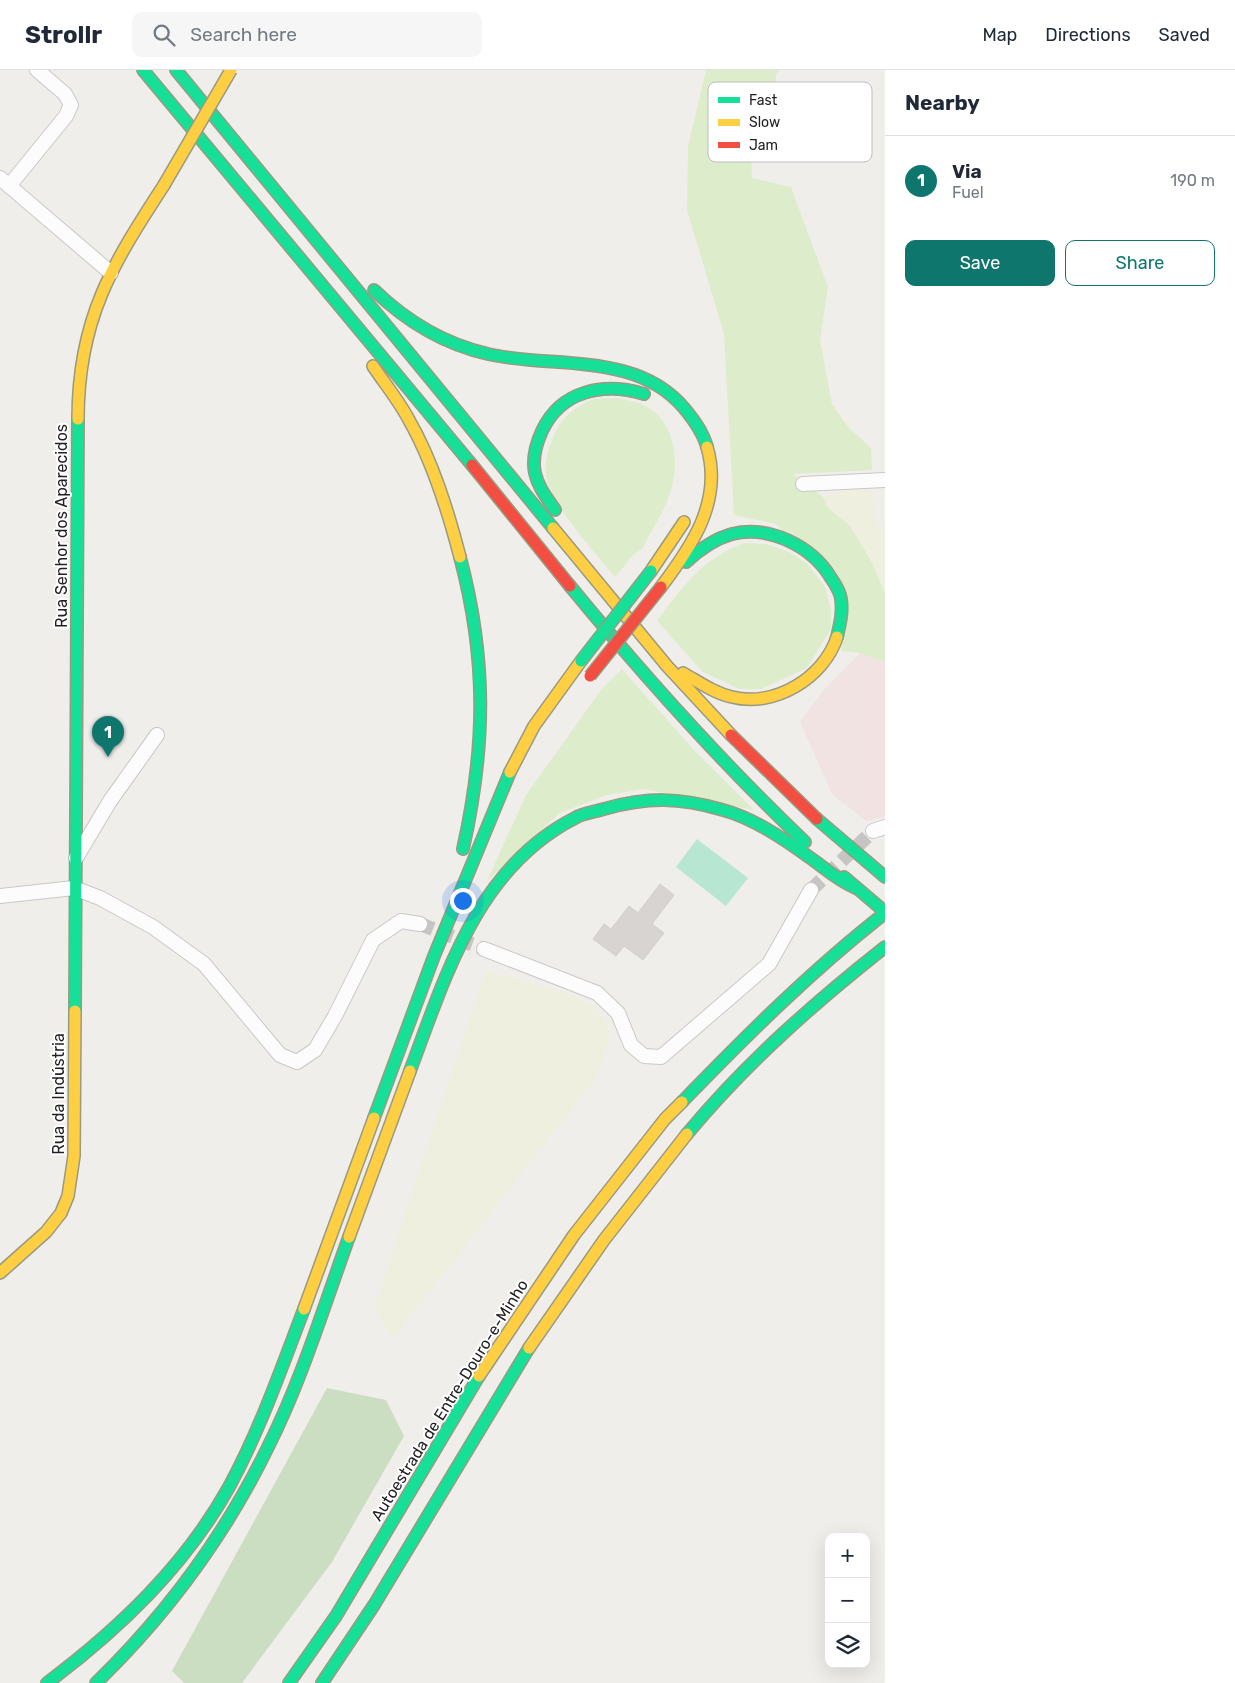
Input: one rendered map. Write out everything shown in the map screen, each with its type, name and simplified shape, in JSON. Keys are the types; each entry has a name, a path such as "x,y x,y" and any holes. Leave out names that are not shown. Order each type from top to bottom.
{"main road":[{"path":"143,70 348,314 665,699 783,821 885,912"},
{"path":"176,70 323,246 667,666 772,778 812,816 881,874"},
{"name":"Rua Senhor dos Aparecidos","path":"74,888 78,391 84,346 96,305 121,251 164,185 231,70"},
{"path":"323,246 348,263 363,279 410,320 454,343 503,357 620,370 655,383 681,403 692,416 708,446 711,461 712,490 698,532 661,587 588,679"},
{"path":"348,314 347,327 409,421 432,470 453,528 469,585 478,647 482,710 481,764 472,819 434,956"},
{"path":"565,543 568,531 539,486 535,471 536,445 546,423 560,405 570,397 593,388 606,386 632,390 657,402"},
{"path":"47,1683 121,1623 177,1562 212,1514 250,1446 272,1394 434,956 510,771 534,726 581,661 651,571 681,528 689,511"},
{"path":"661,587 695,553 714,541 737,533 760,533 784,538 820,561 841,596 839,634 830,652 818,670 801,685 782,694 758,699 734,698 710,689 667,666"},
{"path":"490,852 530,760"},
{"path":"96,1683 130,1650 204,1557 233,1514 270,1444 298,1376 440,992 479,908 493,886 529,846 576,817 633,801 670,799 724,810 759,826 809,857 840,881 856,888"},
{"name":"Rua da Indústria","path":"0,1273 50,1227 66,1202 72,1178 74,1146 74,888"},
{"path":"440,992 453,943 468,907"},
{"name":"Autoestrada de Entre-Douro-e-Minho","path":"289,1683 336,1616 495,1350 574,1235 672,1112 752,1030 854,937 885,912"},
{"path":"322,1683 359,1630 518,1364 596,1251 685,1136 767,1047 885,947"},
{"path":"107,1655 158,1610 204,1557"}],"street":[{"path":"37,70 65,94 71,105 66,116 4,182 111,274"},
{"path":"803,484 885,480"},
{"path":"75,861 110,801 157,735"},
{"path":"0,896 74,888 100,898 153,927 204,964 280,1055 297,1062 315,1050 335,1016 373,940 401,921 420,924"},
{"path":"484,949 597,993 618,1013 632,1045 644,1056 661,1057 769,964 811,890"}],"shaded area":[{"path":"860,653 885,662 885,817 866,821 832,794 800,722 823,691"}],"green space":[{"path":"706,70 779,70 776,75 776,82 708,82 708,162 751,162 752,178 791,187 828,287 820,340 832,404 848,427 871,448 872,470 793,474 823,497 828,508 848,524 873,565 885,594 885,662 860,653 841,651 847,601 776,524 734,515 724,334 687,210 688,146"},
{"path":"618,398 641,404 652,410 660,418 672,439 675,463 670,494 659,518 642,549 634,554 615,577 567,518 552,493 547,481 545,468 554,435 568,415 590,401"},
{"path":"849,489 872,490 877,529 885,525 885,594 873,565 848,524 828,508 823,497"},
{"path":"745,543 766,544 789,552 808,564 825,587 831,610 831,629 807,668 761,689 739,689 703,672 657,621 685,585 706,565 717,556"},
{"path":"622,669 695,751 754,810 644,789 607,795 560,813 487,881 526,795 601,690"},
{"path":"697,839 748,878 726,906 676,867"},
{"path":"485,971 567,993 590,1006 606,1021 608,1044 597,1077 393,1339 374,1309"},
{"path":"327,1388 386,1400 404,1436 332,1562 242,1683 184,1683 172,1671"}],"building":[{"path":"660,884 674,895 652,924 664,933 643,960 624,946 616,956 593,939 604,924 611,929 629,906 638,913"}],"tunnel":[{"path":"811,890 873,831"},
{"path":"420,924 484,949"}],"traffic: fast":[{"path":"143,70 472,465"},
{"path":"176,70 553,528"},
{"path":"374,290 399,312 426,330 472,350 513,358 592,365 618,370 642,378 664,390 684,408 698,426 707,447"},
{"path":"555,510 541,488 534,468 534,457 538,441 550,417 560,406 572,398 585,393 614,389 644,394"},
{"path":"75,1011 78,419"},
{"path":"686,562 707,545 732,534 760,533 788,541 813,556 837,588 842,609 837,637"},
{"path":"460,557 475,631 480,703 476,774 463,849"},
{"path":"581,661 651,571"},
{"path":"570,586 684,718 743,781 805,842"},
{"path":"374,1118 434,956 510,772"},
{"path":"410,1071 452,962 469,927 489,895 513,865 541,839 578,816 635,802 663,800 707,806 746,818 768,830 837,878 856,888"},
{"path":"817,819 885,877"},
{"path":"844,877 885,912"},
{"path":"682,1102 780,1004 831,957 885,913"},
{"path":"687,1134 709,1108 781,1035 885,947"},
{"path":"96,1683 122,1657 171,1601 193,1572 234,1510 269,1445 292,1394 349,1237"},
{"path":"47,1683 100,1641 125,1618 171,1569 212,1516 251,1444 304,1309"},
{"path":"322,1683 374,1605 529,1348"},
{"path":"289,1683 336,1616 479,1376"}],"traffic: slow":[{"path":"164,185 231,70"},
{"path":"78,419 84,352 101,294 129,241 164,185"},
{"path":"373,366 396,399 418,436 433,470 460,557"},
{"path":"661,587 684,555 702,522 708,504 711,486 711,467 707,447"},
{"path":"651,571 684,522"},
{"path":"553,528 667,666 731,735"},
{"path":"683,673 725,695 748,699 764,698 780,694 809,677 821,665 837,637"},
{"path":"510,772 534,726 581,661"},
{"path":"0,1273 46,1232 61,1213 68,1196 74,1156 75,1011"},
{"path":"349,1237 410,1071"},
{"path":"479,1376 574,1235 665,1119 682,1102"},
{"path":"304,1309 374,1118"},
{"path":"529,1348 604,1240 687,1134"}],"traffic: jam":[{"path":"472,465 570,586"},
{"path":"590,676 661,587"},
{"path":"731,735 817,819"}],"place":[{"name":"Via","path":"108,757"}]}
